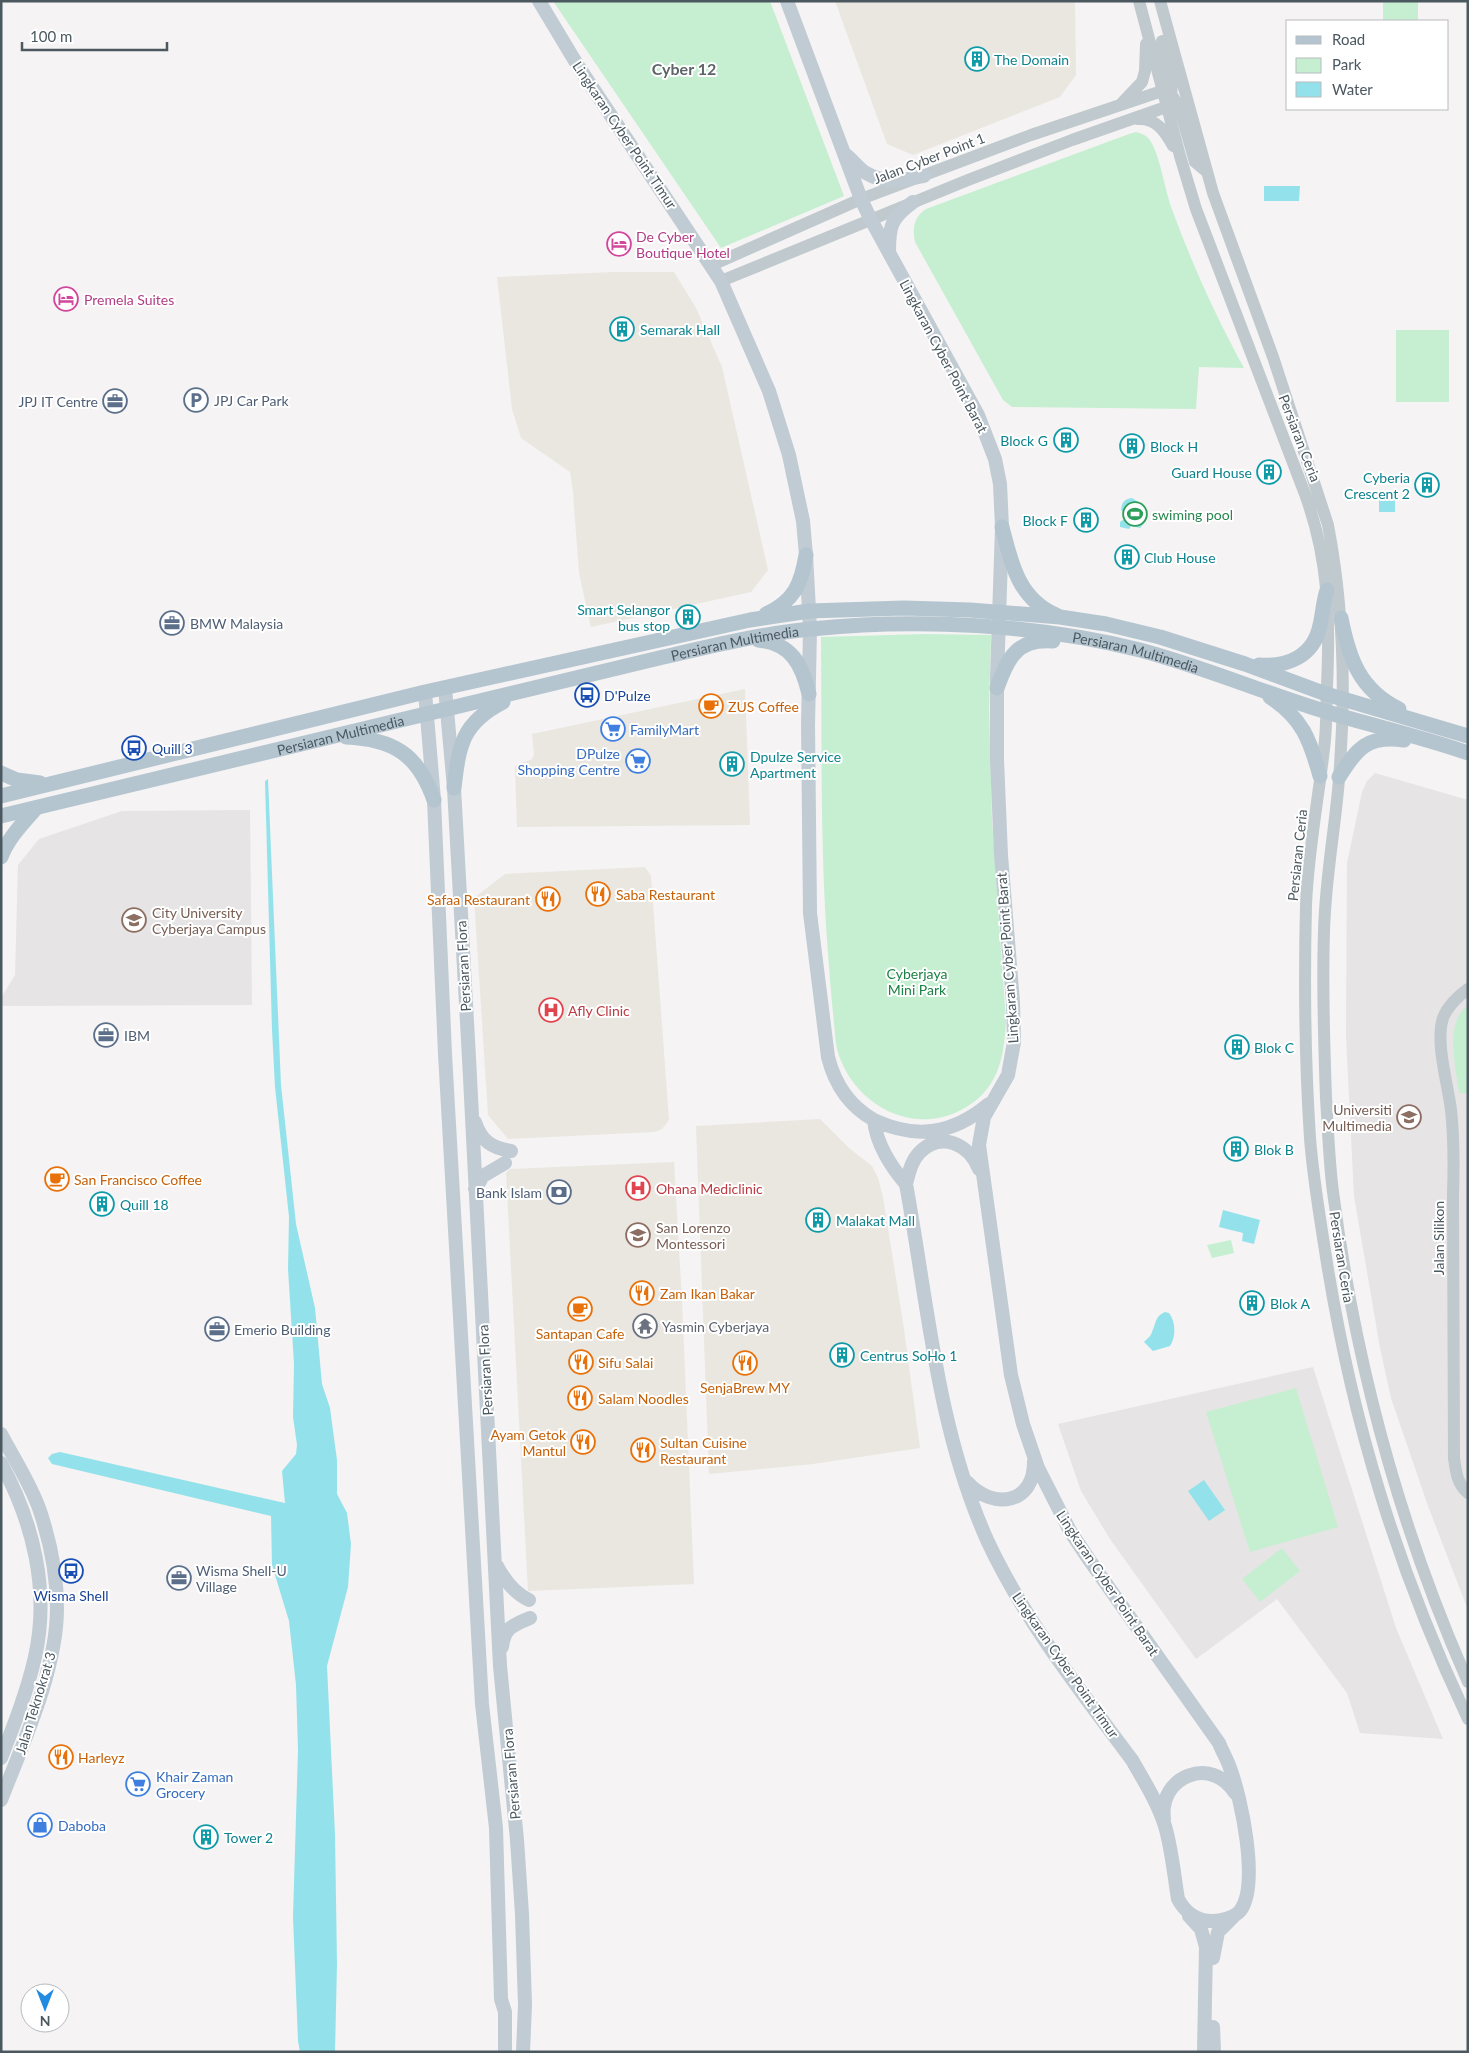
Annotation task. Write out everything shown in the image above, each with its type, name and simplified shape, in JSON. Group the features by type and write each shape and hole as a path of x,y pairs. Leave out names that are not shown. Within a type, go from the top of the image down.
{"main road":[{"name":"Lingkaran Cyber Point Timur","path":"539,1 578,66 722,281 755,357 779,421 789,455 803,521 806,556 810,629 808,725 810,913 832,1073 838,1087 853,1105 874,1120 878,1138 897,1173 906,1184 935,1358 951,1434 965,1479 988,1540 1006,1578 1052,1651 1132,1760 1147,1786 1164,1824 1170,1847 1178,1899 1186,1911"},
{"name":"Lingkaran Cyber Point Barat","path":"787,1 861,199 978,415 995,459 1000,484 1002,527 996,688 1001,855 1013,1002 1014,1042 1008,1075 984,1117 980,1131 979,1154 984,1176 985,1195 1011,1375 1029,1446 1070,1531 1219,1743 1230,1768 1249,1865 1249,1882 1244,1904 1236,1915 1222,1927 1215,1939 1213,1968 1214,2052"},
{"path":"843,152 866,173 880,179 904,179 924,176"},
{"path":"889,253 891,224 900,212 912,202"},
{"path":"1002,527 1013,570 1018,580 1036,602 1050,613 1060,617"},
{"path":"750,620 775,610 794,593 801,577 806,556"},
{"path":"1245,664 1281,665 1302,657 1307,652 1320,625 1327,590"},
{"name":"Persiaran Multimedia","path":"1,796 425,692 750,620 809,611 904,608 998,612 1060,617 1106,624 1160,637 1245,664 1326,694 1468,736"},
{"path":"1340,618 1349,651 1364,683 1388,704 1446,730"},
{"name":"Persiaran Multimedia","path":"1,816 328,736 426,713 448,710 747,639 810,629 889,625 998,628 1080,638 1140,650 1175,660 1327,712 1464,752"},
{"path":"747,639 770,642 794,655 803,671 809,694"},
{"path":"996,688 1013,653 1037,641 1086,645 1175,660"},
{"path":"1237,681 1263,693 1294,716 1310,740 1320,776"},
{"path":"454,788 460,747 474,722 486,711 539,687"},
{"name":"Persiaran Flora","path":"445,688 454,788 500,1666 517,1840 525,2006 523,2052"},
{"name":"Persiaran Flora","path":"425,692 434,800 445,1054 482,1694 496,1828 501,1999 505,2012 504,2052"},
{"path":"328,736 376,739 396,748 413,760 428,784 434,800"},
{"path":"1339,777 1363,746 1378,739 1389,738 1464,752"},
{"path":"1,773 17,780 51,784"},
{"path":"1,857 4,848 16,831 36,808"},
{"path":"874,1120 900,1130 914,1132 942,1130 973,1116 995,1098"},
{"path":"472,1112 478,1130 488,1144 499,1149 508,1157 483,1176 475,1189"},
{"path":"906,1184 910,1167 921,1151 935,1144 952,1143 965,1149 976,1161 985,1195"},
{"name":"Jalan Teknokrat 3","path":"1,1434 40,1511 52,1564 57,1608 52,1653 28,1730 1,1800"},
{"path":"965,1479 974,1490 990,1498 1010,1499 1019,1495 1031,1482 1034,1472 1034,1462 1029,1446"},
{"name":"Jalan Teknokrat 3","path":"1,1463 10,1480 34,1542 40,1587 40,1614 39,1636 29,1680 19,1713 1,1758"},
{"path":"496,1563 507,1582 522,1597 529,1600"},
{"path":"500,1666 503,1639 506,1632 514,1625 530,1618"},
{"path":"1164,1824 1163,1811 1167,1794 1171,1787 1188,1776 1203,1772 1214,1775 1227,1782 1237,1797"},
{"path":"1186,1911 1208,1921 1223,1920 1236,1915"},
{"path":"1186,1911 1201,1929 1206,1947 1204,2052"},
{"path":"494,2052 500,2026 501,1999"},
{"path":"525,2006 534,2052"}],"street":[{"path":"1138,1 1167,92 1181,113 1192,157 1197,166 1206,172"},
{"name":"Persiaran Ceria","path":"1160,1 1206,172 1234,256 1273,357 1311,477 1325,513 1334,553 1340,618 1343,716 1339,777 1326,888 1324,930 1324,1058 1332,1190 1362,1360 1382,1443 1427,1581 1468,1682"},
{"path":"722,281 870,218 1064,143 1166,107 1167,92 1172,85 1161,35 1164,17"},
{"path":"1119,107 1142,82 1145,71 1147,34"},
{"name":"Jalan Cyber Point 1","path":"712,265 861,199 1031,135 1167,92"},
{"name":"Persiaran Ceria","path":"1166,107 1180,156 1216,262 1315,521 1327,590 1329,633 1325,744 1307,894 1305,979 1310,1138 1332,1290 1355,1408 1382,1504 1416,1601 1468,1719"},
{"path":"1133,120 1155,122 1167,135 1180,156"},
{"name":"Jalan Silikon","path":"1468,989 1452,1005 1443,1018 1441,1030 1455,1151 1453,1195 1454,1458 1456,1476 1463,1489 1468,1493"}],"shaded area":[{"path":"835,1 1075,1 1076,75 1060,97 913,155 887,144"},
{"path":"613,272 674,272 696,308 722,367 768,570 751,592 591,627 579,573 570,472 521,438 512,409 497,277"},
{"name":"DPulze Shopping Centre","path":"745,689 750,825 517,827 515,766 532,759 534,755 532,734"},
{"name":"Universiti Multimedia","path":"1375,773 1468,800 1468,1610 1428,1506 1391,1398 1380,1348 1354,1196 1346,1037 1347,863 1362,792 1367,781"},
{"name":"City University Cyberjaya Campus","path":"250,810 252,1005 1,1006 1,998 15,975 18,865 39,839 122,811"},
{"path":"645,867 651,876 669,1120 662,1129 654,1132 508,1139 488,1115 474,898 505,874"},
{"path":"820,1119 849,1148 872,1166 878,1178 883,1197 904,1329 920,1448 813,1464 709,1474 696,1126"},
{"path":"674,1162 694,1584 528,1591 506,1173 510,1169"},
{"path":"1313,1367 1396,1628 1443,1739 1360,1733 1347,1693 1277,1599 1196,1659 1110,1539 1081,1491 1058,1424"}],"green space":[{"path":"553,1 770,1 844,196 721,248"},
{"path":"1383,1 1418,1 1418,20 1383,20"},
{"path":"1136,132 1143,134 1151,142 1160,166 1170,204 1189,252 1244,368 1199,367 1196,409 1012,407 1003,400 915,242 914,228 916,219 926,209"},
{"path":"1396,330 1449,330 1449,402 1396,402"},
{"name":"Cyberjaya Mini Park","path":"925,634 991,635 989,708 992,821 1006,1021 1001,1061 991,1084 973,1102 961,1110 942,1117 922,1119 903,1117 885,1110 869,1099 855,1085 844,1068 836,1046 823,864 821,637"},
{"path":"1468,1005 1468,1093 1459,1093 1453,1046 1454,1033 1456,1022 1461,1012"},
{"path":"1231,1240 1234,1253 1212,1258 1207,1245"},
{"path":"1296,1388 1338,1527 1250,1552 1206,1412"},
{"path":"1282,1548 1300,1571 1260,1602 1242,1579"}],"water":[{"path":"1264,186 1300,186 1299,201 1264,201"},
{"path":"1379,491 1395,492 1395,512 1379,512"},
{"name":"swiming pool","path":"1132,498 1143,505 1146,521 1140,528 1131,526 1129,529 1120,527 1120,522 1126,518 1125,513 1121,510 1123,503 1125,500"},
{"path":"268,779 281,1085 296,1224 315,1308 322,1384 330,1408 337,1460 337,1494 347,1513 351,1544 348,1587 327,1666 335,1834 337,1964 335,2052 300,2052 298,2041 293,1917 298,1750 296,1685 289,1621 272,1565 271,1516 52,1464 48,1458 52,1454 60,1452 285,1503 282,1471 296,1454 297,1445 293,1417 294,1364 288,1269 289,1217 275,1087 272,1030 265,781"},
{"path":"1223,1210 1260,1220 1254,1244 1242,1241 1243,1233 1219,1227"},
{"path":"1165,1312 1169,1313 1173,1321 1173,1338 1170,1346 1153,1351 1144,1342 1151,1335 1158,1318"},
{"path":"1204,1480 1225,1510 1209,1521 1188,1491"}],"place":[{"name":"The Domain","path":"977,59"},
{"name":"De Cyber Boutique Hotel","path":"619,244"},
{"name":"Premela Suites","path":"66,299"},
{"name":"Semarak Hall","path":"622,329"},
{"name":"JPJ Car Park","path":"196,400"},
{"name":"JPJ IT Centre","path":"115,401"},
{"name":"Block G","path":"1066,440"},
{"name":"Block H","path":"1132,446"},
{"name":"Guard House","path":"1269,472"},
{"name":"Cyberia Crescent 2","path":"1427,485"},
{"name":"swiming pool","path":"1135,514"},
{"name":"Block F","path":"1086,520"},
{"name":"Club House","path":"1127,557"},
{"name":"Smart Selangor bus stop","path":"688,617"},
{"name":"BMW Malaysia","path":"172,623"},
{"name":"D'Pulze","path":"587,695"},
{"name":"ZUS Coffee","path":"711,706"},
{"name":"FamilyMart","path":"613,729"},
{"name":"Quill 3","path":"134,748"},
{"name":"DPulze Shopping Centre","path":"638,761"},
{"name":"Dpulze Service Apartment","path":"732,764"},
{"name":"Saba Restaurant","path":"598,894"},
{"name":"Safaa Restaurant","path":"548,899"},
{"name":"City University Cyberjaya Campus","path":"134,920"},
{"name":"Afly Clinic","path":"551,1010"},
{"name":"IBM","path":"106,1035"},
{"name":"Blok C","path":"1237,1047"},
{"name":"Universiti Multimedia","path":"1409,1117"},
{"name":"Blok B","path":"1236,1149"},
{"name":"San Francisco Coffee","path":"57,1179"},
{"name":"Ohana Mediclinic","path":"638,1188"},
{"name":"Bank Islam","path":"559,1192"},
{"name":"Quill 18","path":"102,1204"},
{"name":"Malakat Mall","path":"818,1220"},
{"name":"San Lorenzo Montessori","path":"638,1235"},
{"name":"Zam Ikan Bakar","path":"642,1293"},
{"name":"Blok A","path":"1252,1303"},
{"name":"Santapan Cafe","path":"580,1309"},
{"name":"Yasmin Cyberjaya","path":"645,1326"},
{"name":"Emerio Building","path":"217,1329"},
{"name":"Centrus SoHo 1","path":"842,1355"},
{"name":"Sifu Salai","path":"581,1362"},
{"name":"SenjaBrew MY","path":"745,1363"},
{"name":"Salam Noodles","path":"580,1398"},
{"name":"Ayam Getok Mantul","path":"583,1442"},
{"name":"Sultan Cuisine Restaurant","path":"643,1450"},
{"name":"Wisma Shell","path":"71,1571"},
{"name":"Wisma Shell-U Village","path":"179,1578"},
{"name":"Harleyz","path":"61,1757"},
{"name":"Khair Zaman Grocery","path":"138,1784"},
{"name":"Daboba","path":"40,1825"},
{"name":"Tower 2","path":"206,1837"}],"district":[{"name":"Cyber 12","path":"684,68"}]}
